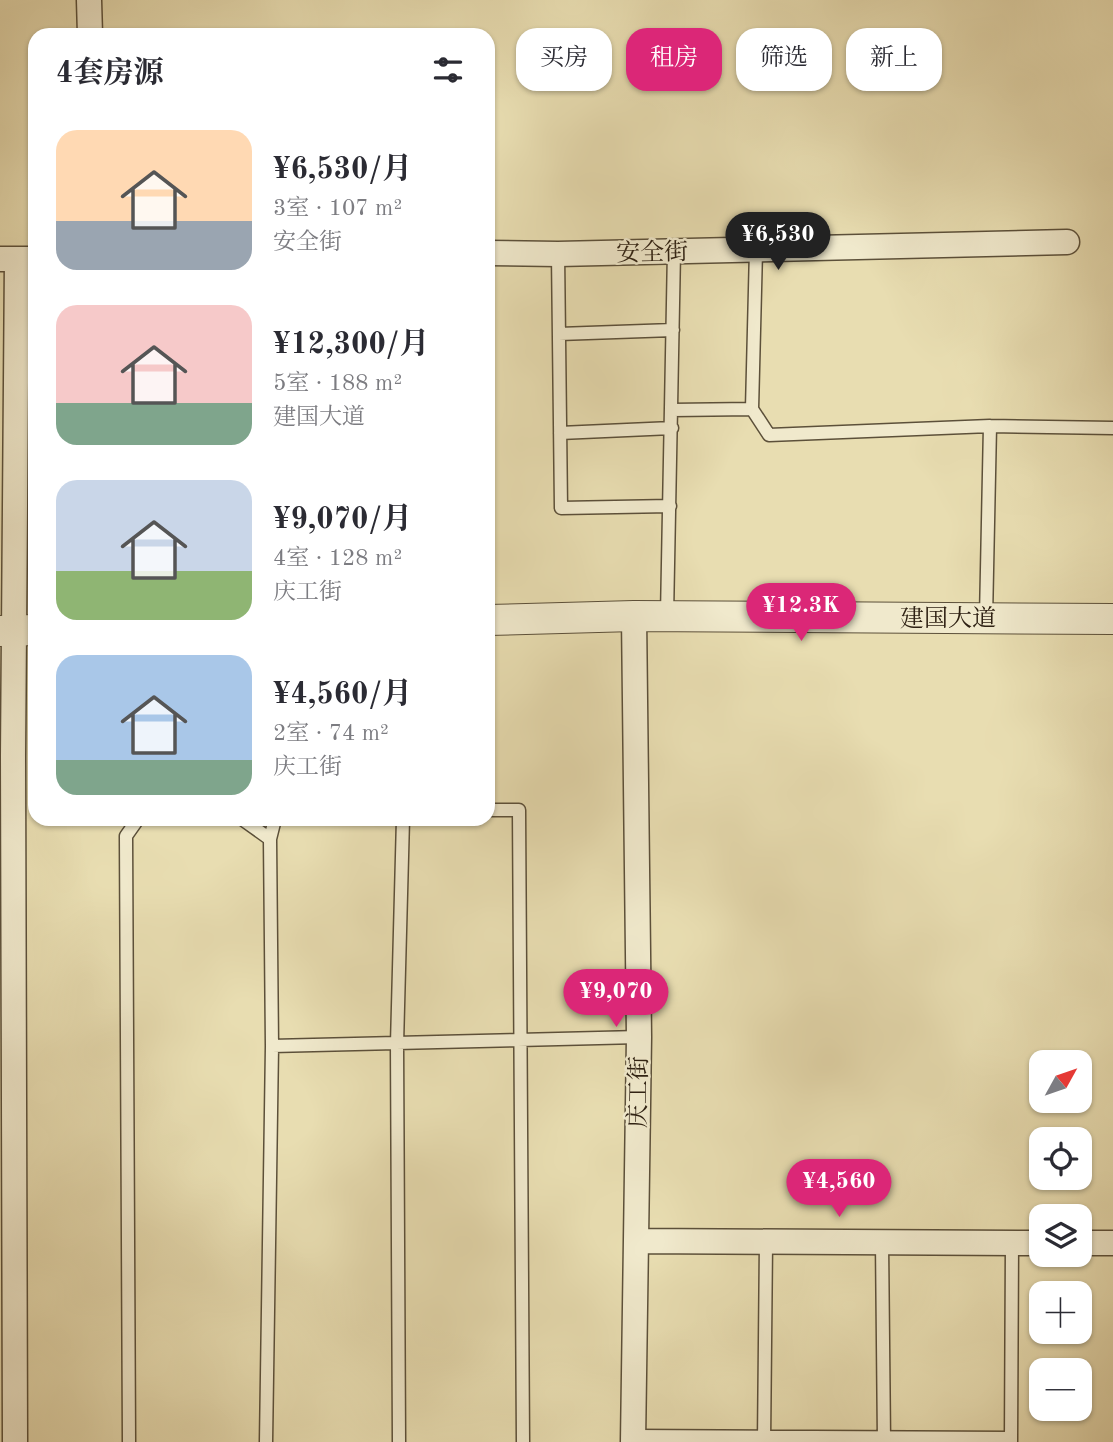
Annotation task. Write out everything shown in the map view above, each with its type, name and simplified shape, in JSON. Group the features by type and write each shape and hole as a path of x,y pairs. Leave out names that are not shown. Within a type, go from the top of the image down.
{"street":[{"path":"89,0 90,28"},
{"name":"安全街","path":"495,253 558,254 1067,242"},
{"path":"15,1442 7,1041 17,631 17,259"},
{"name":"建国大道","path":"495,620 634,617 1113,619"},
{"name":"庆工街","path":"633,1439 639,1037 634,617"},
{"path":"636,1241 1029,1243"},
{"path":"1092,1243 1113,1243"}],"lane":[{"path":"756,250 752,409 769,435 989,426 1113,428"},
{"path":"667,617 674,251"},
{"path":"558,254 561,508 670,506"},
{"path":"559,334 673,330"},
{"path":"672,411 752,409"},
{"path":"986,618 989,426"},
{"path":"560,433 672,428"},
{"path":"495,810 519,810 523,1442"},
{"path":"129,1442 126,836 133,826"},
{"path":"252,826 270,839"},
{"path":"265,1442 271,1046 270,839 273,826"},
{"path":"399,1442 397,1044 403,826"},
{"path":"271,1046 639,1037"},
{"path":"764,1439 766,1242"},
{"path":"882,1242 884,1440"},
{"path":"633,1439 1011,1440 1013,1242"}]}
